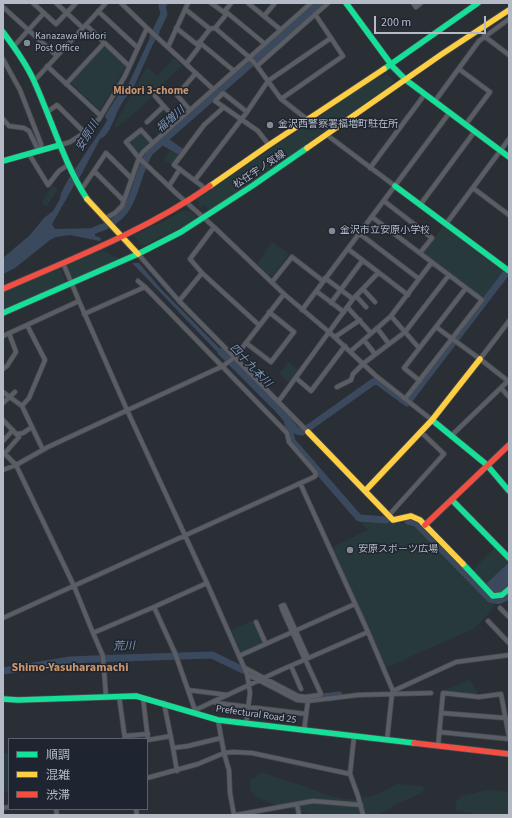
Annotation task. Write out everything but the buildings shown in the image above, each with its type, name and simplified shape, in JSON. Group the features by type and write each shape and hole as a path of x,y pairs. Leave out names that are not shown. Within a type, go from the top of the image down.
{"main road":[{"path":"346,3 390,63 406,80 509,156"},
{"name":"松任宇ノ気線","path":"3,289 119,238 187,202 268,145 308,120 478,3"},
{"name":"松任宇ノ気線","path":"3,314 135,256 181,232 327,135 509,10"},
{"path":"4,35 22,58 34,81 71,172 81,190 135,256"},
{"path":"3,161 40,152 60,145"},
{"path":"395,186 509,271"},
{"path":"366,490 432,420 480,359"},
{"path":"432,420 487,465 509,491"},
{"path":"306,430 366,490 393,520 402,520 411,516 420,520 493,596 502,595 509,589"},
{"path":"426,525 509,445"},
{"path":"452,500 509,558"},
{"name":"Prefectural Road 25","path":"3,699 18,700 136,696 193,711 218,720 387,741 509,754"}],"street":[{"path":"33,3 56,24 76,3"},
{"path":"56,3 129,66"},
{"path":"34,81 106,3"},
{"path":"121,3 213,89"},
{"path":"168,47 188,3"},
{"path":"211,3 225,12 265,44"},
{"path":"186,64 210,29 215,28 225,16 225,12 231,3"},
{"path":"248,3 281,30"},
{"path":"264,16 275,3"},
{"path":"105,220 122,206 143,152 311,3"},
{"path":"256,65 328,3"},
{"path":"413,3 416,7 421,3"},
{"path":"3,7 57,56"},
{"path":"185,8 210,29"},
{"path":"98,12 138,48"},
{"path":"14,46 44,13"},
{"path":"280,99 343,56 315,14"},
{"path":"435,101 479,41 509,19"},
{"path":"176,28 234,71"},
{"path":"215,28 250,58 280,99 308,120"},
{"path":"60,145 70,142 85,133 101,116 148,29"},
{"path":"484,36 509,55"},
{"path":"195,180 247,112 268,81 331,38"},
{"path":"66,84 104,43"},
{"path":"3,59 20,90 41,144 40,152"},
{"path":"48,66 101,116"},
{"path":"459,69 490,92 466,124"},
{"path":"190,110 177,95 196,73"},
{"path":"247,112 223,93 216,101 258,130 268,145"},
{"path":"370,168 425,94"},
{"path":"155,96 177,121"},
{"path":"46,112 57,106 85,133"},
{"path":"147,122 164,106"},
{"path":"205,190 195,180 174,165 204,125 224,107"},
{"path":"302,310 450,112"},
{"path":"3,119 8,126 24,128 29,131 40,152"},
{"path":"153,143 141,130 126,142 140,159 284,294 351,351 376,376 432,420"},
{"path":"420,205 475,131"},
{"path":"327,135 395,186"},
{"path":"446,224 509,139"},
{"path":"81,190 106,153 132,179"},
{"path":"29,154 48,185 59,171 68,165"},
{"path":"169,186 180,169"},
{"path":"94,170 124,201"},
{"path":"472,188 509,215"},
{"path":"384,201 432,238 420,253"},
{"path":"372,217 482,300 405,399"},
{"path":"214,227 190,259 202,273 260,325"},
{"path":"360,234 420,279"},
{"path":"348,249 408,295"},
{"path":"135,256 233,358 306,430"},
{"path":"272,282 292,257 355,298 366,307"},
{"path":"331,302 362,260"},
{"path":"351,351 391,316 432,262"},
{"path":"63,263 84,314 247,674 250,693 246,724"},
{"path":"179,301 202,273"},
{"path":"278,402 344,312 378,273"},
{"path":"337,387 351,380 353,374 364,363 405,332 449,275"},
{"path":"3,618 316,475 289,442 287,433 224,365 138,281"},
{"path":"84,314 145,287"},
{"path":"420,381 404,368 466,288"},
{"path":"363,289 375,302"},
{"path":"316,291 344,312"},
{"path":"3,470 224,365 233,358 246,343 284,294"},
{"path":"3,336 79,302"},
{"path":"348,308 371,333"},
{"path":"246,343 271,362 294,332 269,312"},
{"path":"391,316 419,348"},
{"path":"335,337 360,320"},
{"path":"480,359 509,321"},
{"path":"22,406 29,398 45,360 26,325"},
{"path":"436,327 509,380 451,436"},
{"path":"377,328 389,344"},
{"path":"3,369 7,366 16,352 9,333"},
{"path":"364,340 376,354"},
{"path":"296,378 311,391 345,346"},
{"path":"501,388 509,397"},
{"path":"3,392 22,406 43,450"},
{"path":"3,403 15,392"},
{"path":"3,420 20,437 4,453 16,465 74,586 103,658 106,697"},
{"path":"17,434 23,433 32,427"},
{"path":"3,441 13,430"},
{"path":"389,515 444,454 421,432"},
{"path":"300,483 368,632 392,693 387,741"},
{"path":"93,633 207,583"},
{"path":"239,656 355,604"},
{"path":"294,631 281,606 284,605 321,694 308,699"},
{"path":"154,607 175,653 188,690 193,711 368,632"},
{"path":"500,608 509,618"},
{"path":"488,621 509,643"},
{"path":"256,622 266,644"},
{"path":"392,693 456,662 509,655"},
{"path":"291,666 300,689"},
{"path":"244,668 296,700 392,693 431,693"},
{"path":"247,674 262,679"},
{"path":"188,690 229,695"},
{"path":"438,746 439,732 443,693 479,697 501,694 509,738 439,732"},
{"path":"119,696 125,737 148,734"},
{"path":"143,698 148,740 171,736"},
{"path":"304,731 308,699"},
{"path":"214,701 217,703 306,714"},
{"path":"164,703 176,771"},
{"path":"441,713 506,718"},
{"path":"218,720 224,753 229,770 230,793 235,815 313,801 361,805"},
{"path":"354,737 350,774 363,815"},
{"path":"173,748 221,738"},
{"path":"148,778 198,764 224,753 252,752 350,774"},
{"path":"297,804 299,815"}],"shaded area":[{"path":"103,46 106,47 126,66 100,110 70,82"},
{"path":"174,58 181,66 137,111 117,127 114,126 147,67 157,76"},
{"path":"387,74 394,81 388,89 238,192 210,209 204,205 201,208 198,205 200,203 196,199 329,110 345,97 377,78"},
{"path":"142,134 149,142 138,153 130,145 130,142"},
{"path":"170,150 179,156 172,165 164,160"},
{"path":"52,185 58,189 46,207 42,202"},
{"path":"182,211 190,211 195,215 195,219 187,225 145,245 141,244 134,236 134,235"},
{"path":"444,225 505,271 483,298 424,254"},
{"path":"272,242 289,254 273,275 269,275 257,264"},
{"path":"103,250 119,259 75,279 72,278 67,267 68,265"},
{"path":"60,269 66,284 3,310 3,292 27,281"},
{"path":"288,362 299,370 290,383 279,374"},
{"path":"358,520 415,524 495,606 475,628 385,668 331,548 368,530"},
{"path":"496,547 509,561 485,585 472,571"},
{"path":"254,620 264,642 243,652 240,651 231,630"},
{"path":"469,680 479,695 442,691"},
{"path":"3,753 8,753 8,792 3,790"},
{"path":"262,772 324,794 345,799 358,799 378,794 397,784 422,786 426,789 378,815 317,815 281,807 258,798 251,791 250,781"},
{"path":"488,790 509,792 509,815 474,814 455,810 457,800 461,796"}],"water":[{"path":"155,27 160,32 131,93 122,103 109,131 100,139 52,224 55,229 101,228 102,226 106,228 95,234 95,236 101,238 100,241 70,235 56,237 50,240 15,268 3,274 3,258 30,235 44,218 53,211 69,178 105,124 107,120 105,116 120,92 122,92 128,85"},
{"path":"169,139 183,149 179,155 162,145"},
{"path":"132,263 139,263 161,289 229,358 225,360"},
{"path":"508,563 509,584 501,592 494,592 486,584"}],"waterway":[{"name":"安原川","path":"153,37 164,14 162,6 164,3"},
{"name":"福増川","path":"95,230 109,224 119,217 127,208 150,152 320,3"},
{"name":"四十九本川","path":"410,399 507,272"},
{"name":"四十九本川","path":"221,352 278,409 297,431 302,432 373,382 377,381 407,403"},
{"path":"287,420 292,441 359,518 386,520"},
{"path":"408,521 416,523 490,599 500,600 509,595"},
{"name":"荒川","path":"3,671 70,660 212,655 243,670"},
{"name":"荒川","path":"264,680 282,690"},
{"name":"荒川","path":"300,698 307,699 339,695"}],"traffic: fast":[{"path":"346,3 393,67 406,80 509,157"},
{"path":"384,69 478,3"},
{"path":"3,32 31,74 65,156 87,199"},
{"path":"3,161 60,145"},
{"path":"3,313 138,254 181,232 307,148"},
{"path":"395,186 509,271"},
{"path":"432,420 487,465 509,491"},
{"path":"452,500 509,558"},
{"path":"463,564 493,596 502,595 509,589"},
{"path":"3,699 18,700 136,696 218,720 414,743"}],"traffic: slow":[{"path":"307,148 442,54 509,10"},
{"path":"210,186 384,69"},
{"path":"87,199 138,254"},
{"path":"366,490 432,420 480,359"},
{"path":"308,432 393,520 411,516 420,520 463,564"}],"traffic: jam":[{"path":"3,289 136,230 186,202 210,186"},
{"path":"425,525 509,445"},
{"path":"414,743 509,754"}],"place":[{"name":"Kanazawa Midori Post Office","path":"27,43"},
{"name":"金沢西警察署福増町駐在所","path":"270,125"},
{"name":"金沢市立安原小学校","path":"332,231"},
{"name":"安原スポーツ広場","path":"350,550"}],"district":[{"name":"Midori 3-chome","path":"151,92"},
{"name":"Shimo-Yasuharamachi","path":"70,668"}]}
